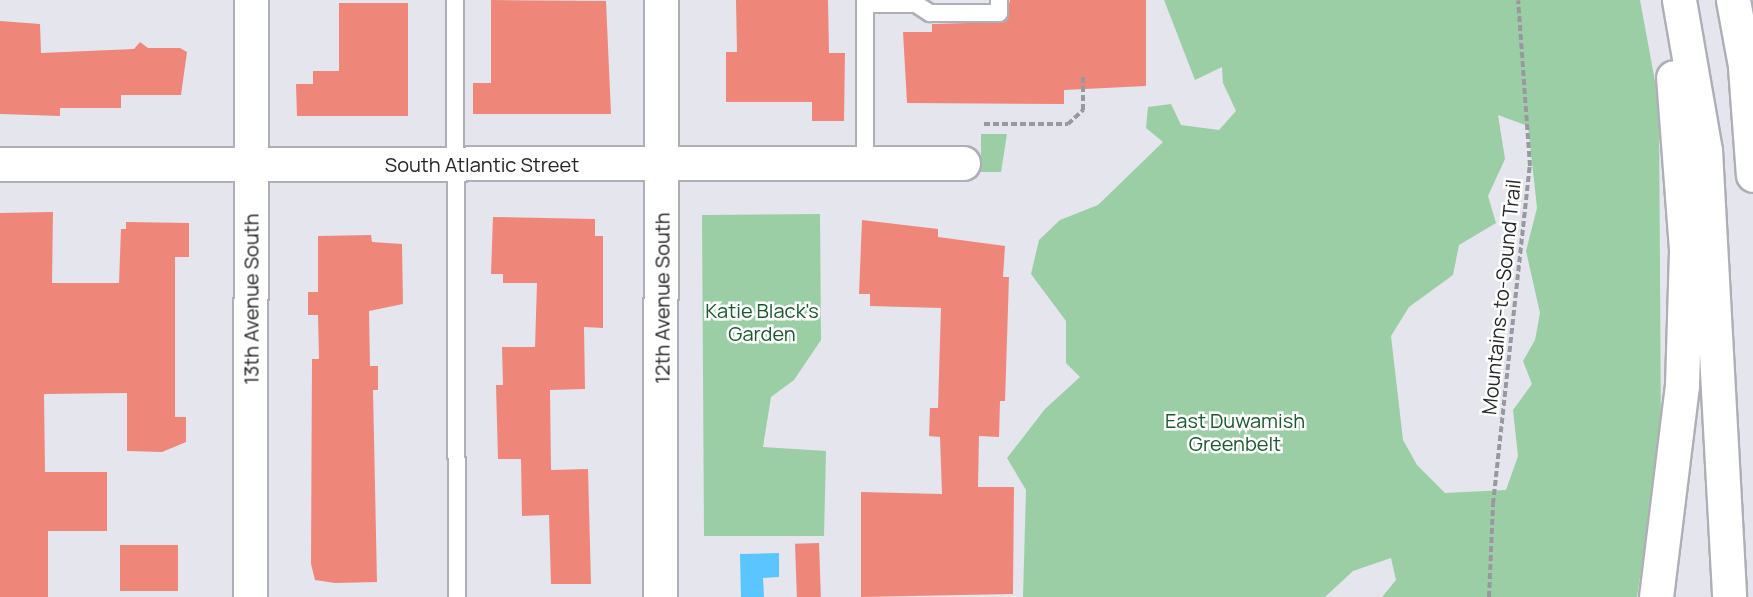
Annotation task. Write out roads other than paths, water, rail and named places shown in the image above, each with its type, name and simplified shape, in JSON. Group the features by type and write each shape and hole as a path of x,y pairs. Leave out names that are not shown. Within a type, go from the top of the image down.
{"main road":[{"name":"13th Avenue South","path":"250,597 251,0"},
{"name":"12th Avenue South","path":"660,597 661,0"},
{"path":"1656,597 1682,386 1686,249 1667,0"},
{"path":"1679,0 1705,150 1729,597"},
{"path":"1733,0 1753,103"},
{"path":"1745,67 1753,175"},
{"name":"South Atlantic Street","path":"0,164 963,163"}],"lane":[{"path":"455,0 457,597"},
{"path":"865,163 865,2 916,4 930,13 999,14 999,0"}],"water":[{"path":"779,553 779,577 763,578 764,597 741,597 740,554"}],"park label":[{"name":"Katie Black's Garden","path":"762,322"},
{"name":"East Duwamish Greenbelt","path":"1235,432"}]}
